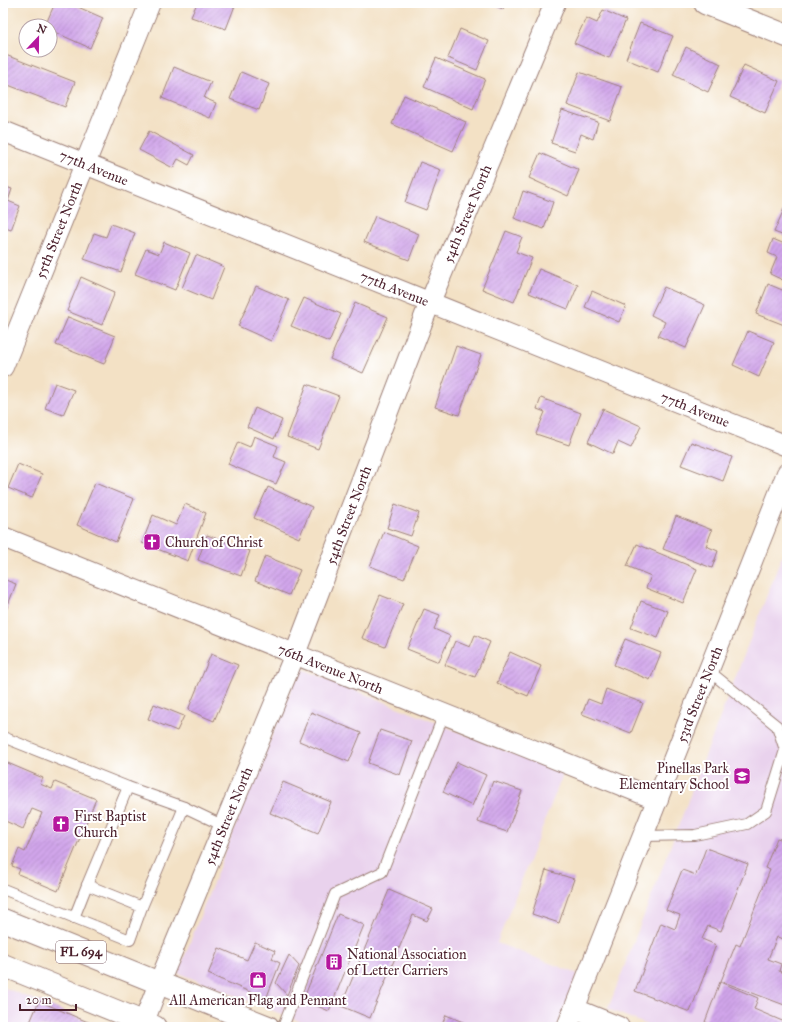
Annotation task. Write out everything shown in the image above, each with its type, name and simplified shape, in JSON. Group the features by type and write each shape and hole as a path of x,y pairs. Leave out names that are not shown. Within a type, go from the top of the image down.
{"main road":[{"path":"705,3 787,36"},
{"name":"FL 694","path":"3,920 268,1027"},
{"path":"3,965 147,1025"}],"street":[{"name":"55th Street North","path":"3,367 150,3"},
{"name":"54th Street North","path":"147,1025 159,983 295,654 430,302 555,3"},
{"name":"77th Avenue","path":"3,131 787,446"},
{"name":"53rd Street North","path":"571,1018 787,473"},
{"name":"76th Avenue North","path":"3,537 658,800"},
{"path":"571,1018 619,1027"}],"lane":[{"path":"643,836 695,835 747,824 766,811 785,750 777,726 709,671"},
{"path":"283,1027 335,894 382,872 444,714"},
{"path":"3,737 128,787 184,807 224,826"},
{"path":"74,918 128,787"},
{"path":"3,890 130,940 142,907 184,807"},
{"path":"87,885 142,907"}],"shaded area":[{"name":"Pinellas Park Elementary School","path":"787,543 787,1027 652,1027 608,1009"},
{"path":"300,668 563,774 497,943 578,974 557,1027 314,1027 178,973 245,801"},
{"path":"3,987 101,1027 3,1027"}],"building":[{"path":"55,3 69,3 103,18 90,48 58,34 58,18 48,18"},
{"path":"197,3 236,3 226,29 191,17"},
{"path":"488,3 505,3 503,9"},
{"path":"603,10 626,20 609,58 574,43 586,18 597,23"},
{"path":"640,23 673,36 658,72 626,59"},
{"path":"460,29 489,41 477,70 448,58"},
{"path":"686,47 721,64 708,92 673,75"},
{"path":"3,54 75,82 65,107 3,83"},
{"path":"436,58 485,79 473,109 424,87"},
{"path":"744,65 779,81 765,113 730,97"},
{"path":"174,67 211,82 204,98 216,103 210,118 162,98"},
{"path":"241,72 269,84 259,110 230,99"},
{"path":"579,72 622,87 610,121 567,105"},
{"path":"404,95 466,122 453,151 392,124"},
{"path":"562,110 598,122 593,139 581,134 575,151 551,143"},
{"path":"149,131 194,155 189,165 178,159 173,168 139,150"},
{"path":"540,153 579,170 568,196 529,178"},
{"path":"420,162 441,170 426,210 405,202"},
{"path":"3,186 12,189 8,201 20,206 11,230 3,227"},
{"path":"523,191 553,202 544,229 514,218"},
{"path":"787,202 787,237 774,232"},
{"path":"375,216 419,234 409,260 364,242"},
{"path":"111,224 135,233 121,272 84,259 94,233 106,237"},
{"path":"506,231 522,237 516,252 532,258 514,302 482,289"},
{"path":"773,239 787,245 787,282 770,274 777,257 768,253"},
{"path":"164,242 190,253 175,290 135,274 146,249 159,254"},
{"path":"196,255 224,267 211,300 182,288"},
{"path":"539,269 578,285 568,309 529,293"},
{"path":"81,277 115,292 102,325 67,311"},
{"path":"768,284 787,292 787,326 756,314"},
{"path":"256,286 289,300 271,341 238,326"},
{"path":"664,287 705,305 686,348 658,336 665,322 651,315"},
{"path":"592,291 626,306 619,322 585,307"},
{"path":"304,298 341,314 329,342 291,326"},
{"path":"355,303 388,317 363,373 330,359"},
{"path":"68,317 115,336 104,364 56,345"},
{"path":"748,331 774,342 759,377 733,365"},
{"path":"456,346 481,355 459,415 435,407"},
{"path":"55,383 74,390 63,415 45,408"},
{"path":"307,384 339,396 318,449 287,437"},
{"path":"541,398 581,413 569,445 536,434 545,412 537,409"},
{"path":"255,408 282,420 274,439 247,427"},
{"path":"603,409 641,426 631,448 618,442 613,454 588,442"},
{"path":"254,436 278,446 274,457 286,462 276,484 228,464 238,442 250,447"},
{"path":"691,442 732,457 723,481 681,465"},
{"path":"18,464 42,474 32,498 8,488"},
{"path":"95,483 134,499 116,542 77,525"},
{"path":"268,487 312,507 299,538 254,518"},
{"path":"185,504 206,513 188,561 142,543 153,515 176,525"},
{"path":"395,504 419,513 411,536 387,528"},
{"path":"676,516 712,530 706,546 718,551 712,568 663,549"},
{"path":"384,532 418,546 404,579 370,566"},
{"path":"207,535 250,551 241,576 198,560"},
{"path":"637,544 697,569 683,603 646,588 651,576 627,566"},
{"path":"265,556 300,570 289,595 255,581"},
{"path":"3,579 16,584 3,618"},
{"path":"380,595 403,604 385,647 362,638"},
{"path":"641,601 668,611 658,638 631,628"},
{"path":"424,609 440,615 434,629 450,636 439,662 407,649"},
{"path":"475,635 490,642 475,677 445,665 455,641 470,647"},
{"path":"625,639 661,653 650,680 614,665"},
{"path":"510,652 541,666 528,696 497,683"},
{"path":"211,654 238,665 214,721 188,710"},
{"path":"606,689 643,703 631,733 582,714 588,699 601,704"},
{"path":"154,704 184,716 177,731 148,719"},
{"path":"311,712 361,733 349,762 299,741"},
{"path":"380,730 412,741 400,775 368,763"},
{"name":"First Baptist Church","path":"3,761 43,778 40,784 52,789 55,782 96,799 58,891 18,874 20,869 12,866 19,849 25,852 42,813 32,809 23,829 3,820"},
{"path":"457,762 486,775 472,806 443,792"},
{"path":"493,781 522,791 507,832 478,822"},
{"path":"283,782 331,802 318,833 270,813"},
{"path":"777,838 787,841 787,940 777,937 768,959 781,964 779,971 787,974 787,1006 721,981 736,944 740,946 770,870 765,868"},
{"path":"706,848 748,864 721,931 708,926 702,939 716,945 690,1012 635,991 661,923 675,929 680,915 666,910 682,870 696,875"},
{"path":"546,870 574,879 559,923 532,914"},
{"path":"389,890 433,909 427,921 413,915 370,1018 341,1006"},
{"name":"National Association of Letter Carriers","path":"338,914 364,925 329,1011 303,1000"},
{"path":"255,942 275,951 272,959 280,963 266,999 208,974 219,948 247,960"},
{"path":"289,955 299,966 287,995 276,983"},
{"path":"720,982 758,998 754,1009 787,1023 787,1027 716,1027 705,1022"},
{"path":"39,1001 76,1017 100,1027 28,1027"},
{"path":"446,1015 475,1027 441,1027"}],"place":[{"name":"Church of Christ","path":"152,542"},
{"name":"Pinellas Park Elementary School","path":"742,776"},
{"name":"First Baptist Church","path":"61,824"},
{"name":"National Association of Letter Carriers","path":"334,962"},
{"name":"All American Flag and Pennant","path":"258,980"}]}
